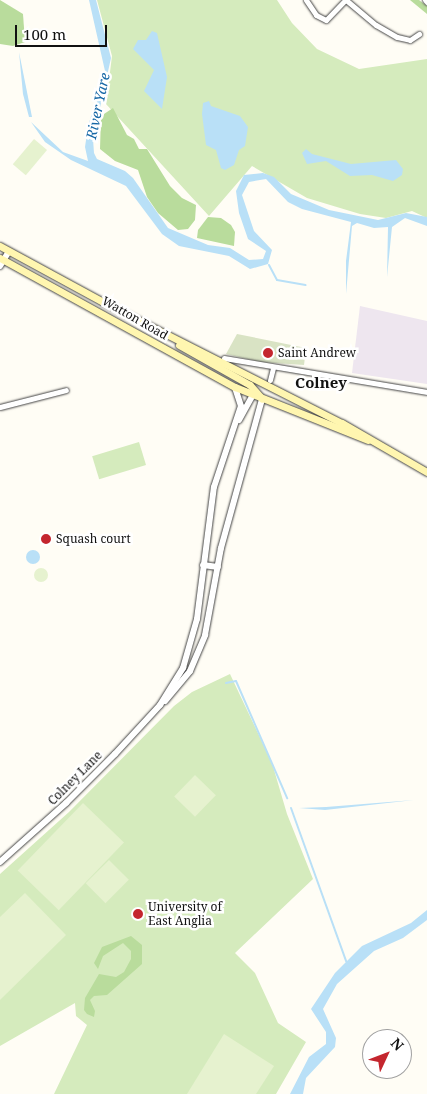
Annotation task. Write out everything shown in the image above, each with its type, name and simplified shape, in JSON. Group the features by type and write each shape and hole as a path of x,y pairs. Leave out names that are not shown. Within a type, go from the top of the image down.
{"main road":[{"name":"Watton Road","path":"0,247 275,391 342,423 370,441 427,472"},
{"name":"Watton Road","path":"1,262 236,387 370,441"},
{"name":"Watton Road","path":"127,314 258,395 275,391"}],"street":[{"path":"306,0 316,15 326,20 345,0 376,25 397,37 410,40 419,34"},
{"name":"Watton Road","path":"1,262 9,251"},
{"path":"224,358 273,368 427,392"},
{"path":"270,380 273,368"},
{"name":"Colney Lane","path":"160,705 184,668 189,653 214,487 241,406 236,387"},
{"path":"0,407 66,390"},
{"name":"Colney Lane","path":"232,432 258,395"},
{"name":"Colney Lane","path":"0,862 78,791 179,686 198,654 205,635 218,567 258,395"},
{"path":"203,565 218,567"}],"shaded area":[{"path":"360,306 427,321 427,384 352,373"}],"green space":[{"path":"0,0 23,14 25,42 13,46 0,44"},
{"path":"97,0 277,0 292,23 317,49 359,69 427,59 427,218 412,211 386,218 360,214 307,198 252,166 209,216 106,104 112,56"},
{"path":"410,0 419,0 427,6 427,14"},
{"path":"113,108 127,135 134,139 139,149 147,149 170,186 182,198 196,205 195,220 188,229 178,230 158,213 147,197 138,170 115,161 100,149 101,116"},
{"path":"34,139 47,150 26,175 13,164"},
{"path":"208,217 221,218 231,225 235,232 234,246 197,238 198,230"},
{"path":"237,334 306,348 304,365 260,362 226,354"},
{"path":"139,442 146,465 99,479 92,456"},
{"name":"Squash court","path":"46,533 52,539 46,545 40,539"},
{"path":"38,568 44,568 48,575 44,582 38,582 34,578 34,572"},
{"name":"University of East Anglia","path":"230,674 272,763 287,814 313,879 235,953 255,973 278,1023 306,1042 276,1094 54,1094 87,1025 76,1016 75,1003 0,1046 0,874 69,812 174,706 192,692"},
{"path":"195,775 216,795 195,817 174,797"},
{"path":"83,803 124,843 59,910 18,871"},
{"path":"109,860 129,880 105,903 86,883"},
{"path":"25,893 66,935 0,1000 0,917"},
{"path":"131,936 142,945 142,964 107,995 94,996 90,1000 95,1011 94,1017 87,1014 84,1010 85,998 99,974 116,977 124,972 131,959 131,951 123,943 103,956 98,969 94,963 102,947"},
{"path":"224,1034 274,1066 256,1094 187,1094"}],"water":[{"name":"River Yare","path":"89,0 96,0 111,58 93,139 94,153 97,159 125,171 133,178 168,228 208,245 230,248 249,260 263,259 266,251 248,239 239,213 236,191 244,175 263,173 274,177 291,194 329,210 378,220 406,213 427,217 427,226 405,218 392,227 387,277 388,227 374,228 357,223 352,226 346,294 346,261 351,222 302,209 288,202 266,179 249,182 242,195 254,231 272,250 268,264 250,269 229,256 179,246 162,234 126,186 71,160 45,142 31,122 63,152 88,161 85,147 88,126 105,71"},
{"path":"152,31 157,33 167,77 162,109 144,91 154,70 133,49 138,40 146,40"},
{"path":"19,52 32,117 29,117 23,94"},
{"path":"209,101 211,106 240,116 248,127 245,146 239,150 234,165 225,170 221,168 216,150 206,145 202,114 203,103"},
{"path":"306,149 312,154 351,164 396,160 403,169 402,175 393,181 372,175 350,176 326,161 307,164 302,153"},
{"path":"33,550 38,552 40,557 38,562 33,564 28,562 26,557 28,552"},
{"path":"414,800 325,810 299,808 326,807"},
{"path":"427,910 427,920 403,938 374,951 337,984 323,1009 336,1038 335,1047 306,1078 303,1094 290,1094 309,1057 326,1044 326,1032 311,1009 335,973 362,946 411,923"}],"waterway":[{"path":"269,265 277,280 306,285"},
{"path":"226,683 236,681 287,798"},
{"path":"291,808 346,961"}],"place":[{"name":"Saint Andrew","path":"268,353"},
{"name":"Squash court","path":"46,539"},
{"name":"University of East Anglia","path":"138,914"}],"district":[{"name":"Colney","path":"321,383"}]}
